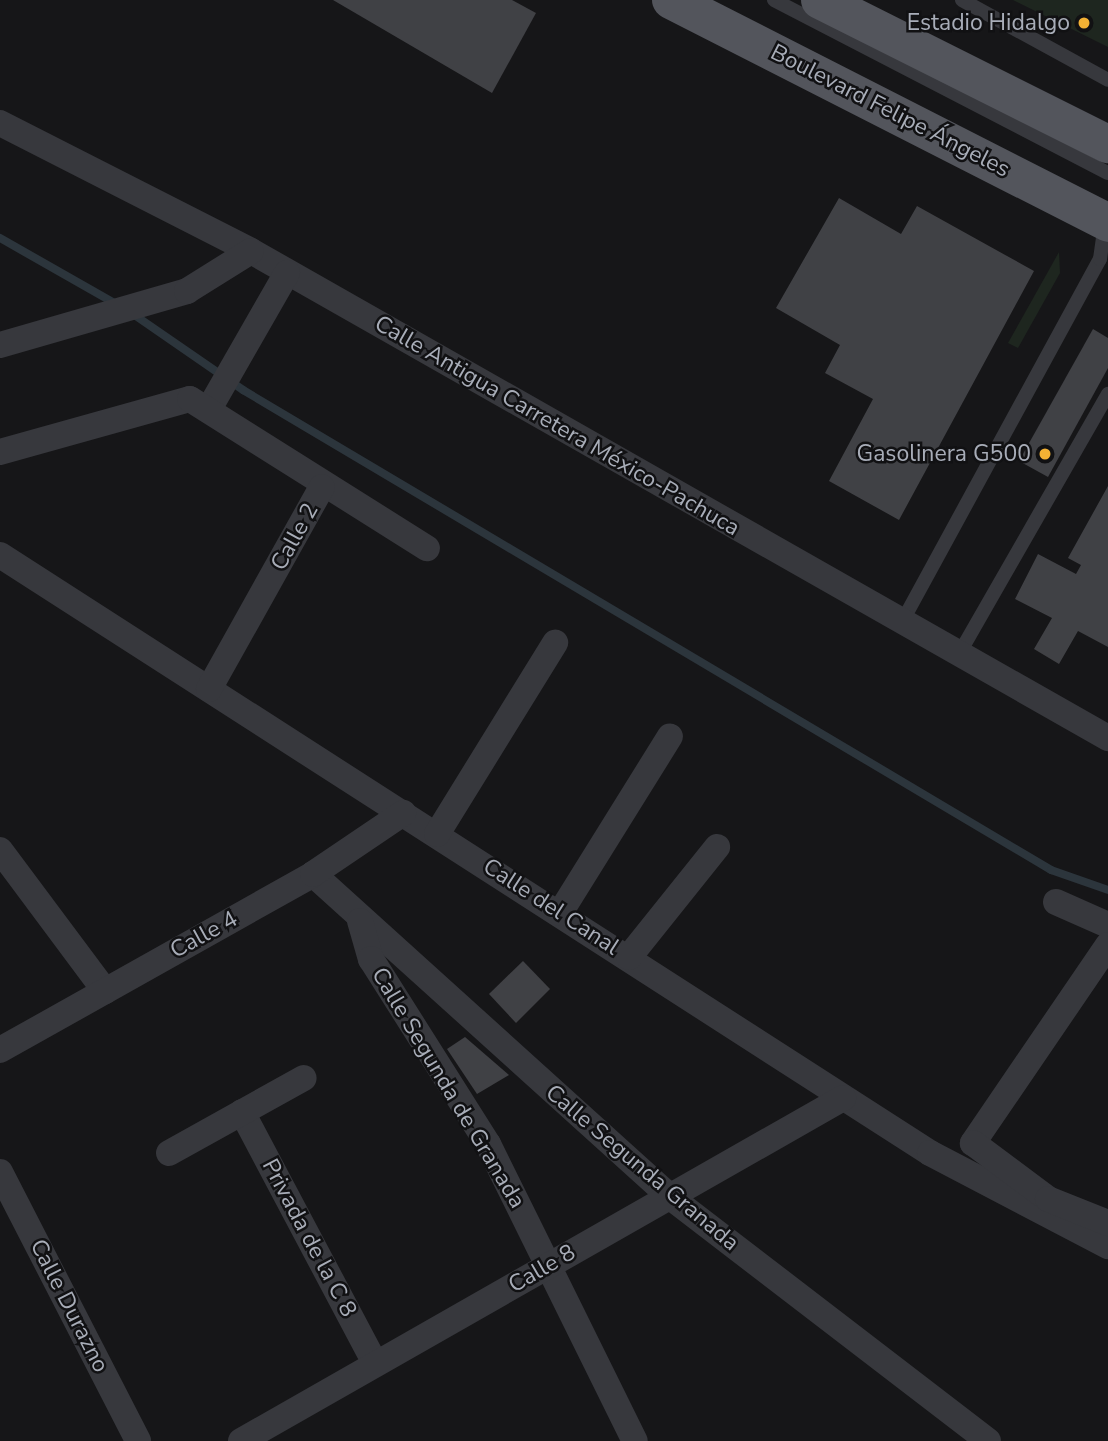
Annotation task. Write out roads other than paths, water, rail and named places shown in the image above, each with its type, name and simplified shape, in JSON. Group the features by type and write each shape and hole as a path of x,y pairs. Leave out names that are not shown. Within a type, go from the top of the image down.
{"main road":[{"name":"Boulevard Felipe Ángeles","path":"671,0 1107,218"},
{"path":"820,0 1108,144"}],"street":[{"name":"Calle Antigua Carretera México-Pachuca","path":"0,123 251,251 1108,738"},
{"path":"0,345 187,291 251,251"},
{"path":"0,452 206,400 232,367 287,273"},
{"name":"Calle 2","path":"206,400 323,487 209,689"},
{"path":"323,487 427,548"},
{"name":"Calle del Canal","path":"0,555 629,957 843,1098 1031,1210 1108,1246"},
{"path":"437,834 555,643"},
{"path":"560,913 670,736"},
{"name":"Calle 4","path":"0,1050 313,874 403,813"},
{"path":"629,957 717,847"},
{"path":"0,850 105,991"},
{"name":"Calle Segunda Granada","path":"313,874 360,921 669,1195 988,1441"},
{"path":"1056,902 1108,925"},
{"name":"Calle Segunda de Granada","path":"360,921 371,959 488,1144 550,1264 635,1441"},
{"path":"1108,945 973,1143 1048,1199 1108,1223"},
{"path":"169,1153 304,1078"},
{"name":"Calle 8","path":"241,1441 843,1098"},
{"name":"Privada de la C 8","path":"242,1112 375,1363"},
{"name":"Calle Durazno","path":"1,1177 138,1441"}],"lane":[{"path":"700,0 1107,218 1100,259 902,622"},
{"path":"774,0 1108,173"},
{"path":"962,0 1108,80"},
{"path":"959,654 1108,394"}],"waterway":[{"path":"0,238 116,304"},
{"path":"133,314 243,390 1051,870 1108,890"}],"place":[{"name":"Estadio Hidalgo","path":"1084,23"},
{"name":"Gasolinera G500","path":"1045,454"}]}
